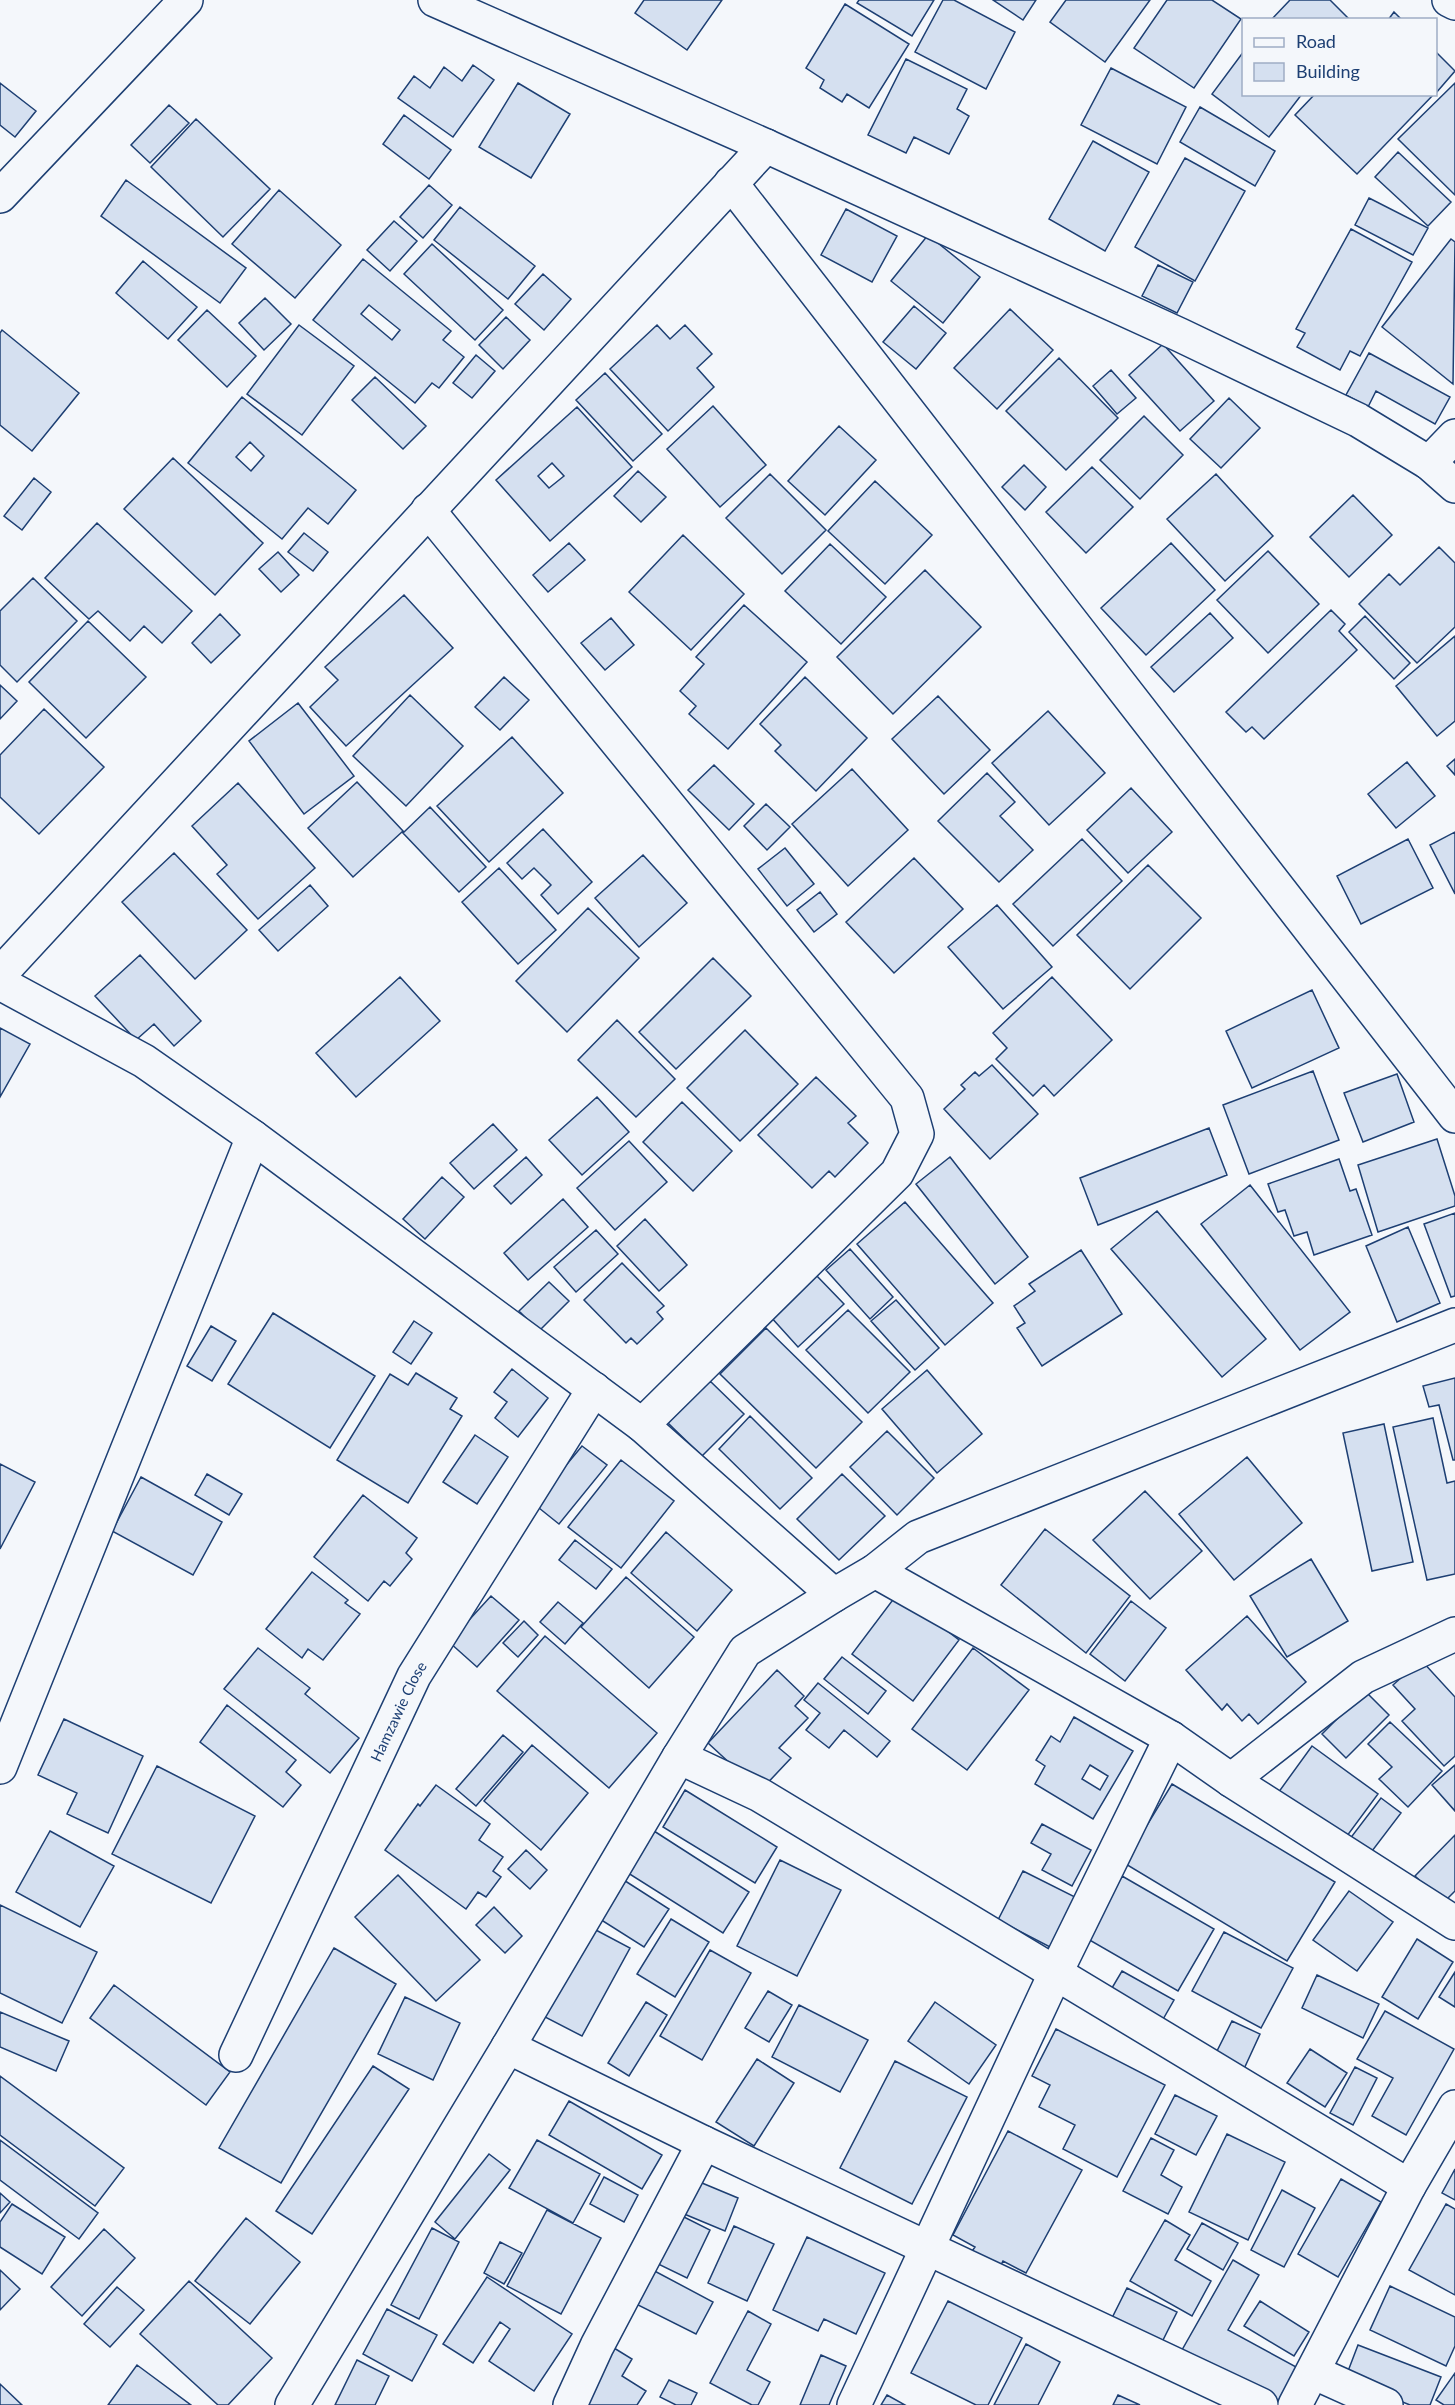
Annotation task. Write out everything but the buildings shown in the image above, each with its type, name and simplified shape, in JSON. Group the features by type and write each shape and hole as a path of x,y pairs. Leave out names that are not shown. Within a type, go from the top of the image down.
{"street":[{"path":"0,196 186,0"},
{"path":"435,0 766,146 1158,325 1358,420 1429,463 1455,486"},
{"path":"1449,0 1455,3"},
{"path":"0,974 766,146"},
{"path":"731,183 1455,1116"},
{"path":"1429,463 1455,436"},
{"path":"428,510 907,1098 917,1134 897,1173 642,1425"},
{"path":"0,983 144,1061 253,1137 642,1425 834,1594"},
{"path":"0,1767 253,1137"},
{"path":"292,2405 745,1651 834,1594 875,1571 918,1537 1455,1325"},
{"name":"Hamzawie Close","path":"236,2055 414,1676 594,1389"},
{"path":"875,1571 1171,1738 1231,1780 1455,1923"},
{"path":"1231,1780 1363,1677 1455,1634"},
{"path":"854,2405 1056,1972 1171,1738"},
{"path":"680,1757 760,1795 1409,2186"},
{"path":"508,2047 704,2143 1261,2405"},
{"path":"1295,2405 1409,2186 1455,2107"},
{"path":"570,2405 597,2346 704,2143"},
{"path":"1313,2372 1386,2405"}]}
